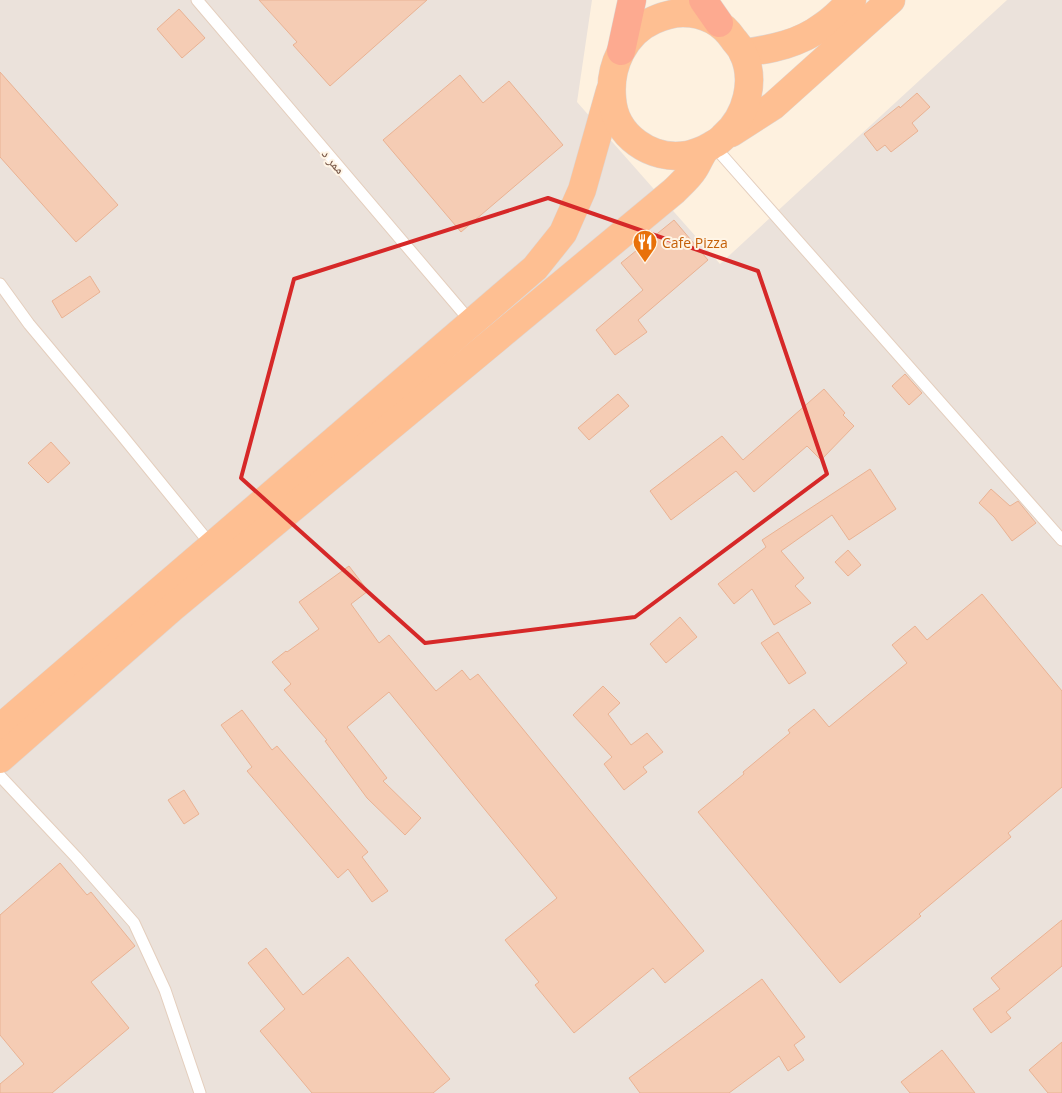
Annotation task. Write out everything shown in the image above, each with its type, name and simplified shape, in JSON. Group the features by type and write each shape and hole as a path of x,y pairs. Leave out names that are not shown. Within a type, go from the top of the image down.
{"highway":[{"path":"0,728 535,268 563,233 582,190 615,66 621,51 632,0"},
{"path":"0,759 172,608 674,191 689,176 714,143 736,124 748,95 748,66 743,52 703,0"},
{"path":"743,52 779,47 804,38 824,26 852,0"},
{"path":"612,82 612,100 616,117 625,132 638,144 654,153 671,156 688,155 714,143 773,106 891,0"},
{"path":"621,51 632,35 646,23 664,16 682,13 701,15 719,23"}],"lane":[{"name":"ممر د","path":"196,0 471,322"},
{"path":"714,143 1062,540"},
{"path":"0,284 29,324 120,432 212,546"},
{"path":"0,776 76,857 134,924 165,990 200,1093"}],"highlighted area":[{"path":"548,198 758,271 827,474 635,617 425,643 241,478 294,279"}],"shaded area":[{"path":"0,0 592,0 577,102 720,264 1007,0 1062,0 1062,1093 0,1093"}],"building":[{"path":"259,0 427,0 330,86 293,45 297,42"},
{"path":"179,9 205,38 182,58 157,29"},
{"path":"0,72 118,205 76,242 0,157"},
{"path":"460,75 483,103 509,81 563,145 461,232 383,140"},
{"path":"917,93 930,107 912,123 918,131 891,152 885,145 877,151 864,134"},
{"path":"674,220 708,260 638,320 647,332 615,355 596,330 643,290 621,263"},
{"path":"90,276 100,292 62,318 52,301"},
{"path":"905,374 922,393 909,405 892,386"},
{"path":"824,389 845,413 843,415 854,426 821,460 807,446 754,492 736,471 671,520 650,491 722,436 743,460"},
{"path":"618,394 629,406 589,440 578,428"},
{"path":"51,442 70,463 48,483 28,463"},
{"path":"870,469 896,509 849,540 832,515 781,551 804,578 795,586 811,603 774,625 752,589 734,604 718,584 766,547 762,540"},
{"path":"991,489 1010,506 1018,501 1036,523 1012,541 994,517 979,503"},
{"path":"848,550 861,565 848,576 835,562"},
{"path":"349,566 368,591 351,604 379,643 389,635 436,691 462,670 470,680 478,674 704,951 665,983 653,968 574,1033 535,985 539,982 505,940 557,898 389,692 347,727 387,778 383,781 421,818 405,835 367,798 325,741 327,740 284,690 291,684 272,662 319,629 299,602"},
{"path":"982,594 1062,691 1062,787 1008,833 1011,837 919,914 921,916 840,983 698,812 744,774 743,772 790,733 788,730 814,709 829,727 907,663 892,645 915,626 927,640"},
{"path":"680,617 697,637 666,663 650,644"},
{"path":"778,632 806,673 789,684 761,643"},
{"path":"603,686 620,703 608,714 631,745 647,733 663,752 643,767 647,772 624,790 604,764 612,757 573,715"},
{"path":"242,710 272,750 277,746 368,852 362,857 388,891 372,902 348,869 338,878 247,771 252,767 221,725"},
{"path":"184,790 199,814 184,824 168,800"},
{"path":"60,863 87,895 91,892 135,946 91,982 129,1028 52,1093 0,1093 0,1084 24,1064 0,1035 0,915"},
{"path":"1062,920 1062,966 1006,1012 1011,1018 991,1033 973,1009 1000,989 991,978"},
{"path":"266,948 303,995 348,957 450,1079 433,1093 312,1093 260,1031 285,1009 248,963"},
{"path":"762,979 805,1037 794,1045 804,1060 788,1071 779,1056 729,1093 640,1093 629,1078"},
{"path":"1062,1042 1062,1093 1048,1093 1029,1070"},
{"path":"942,1050 975,1093 910,1093 901,1082"}],"place":[{"name":"Cafe Pizza","path":"645,263"}]}
